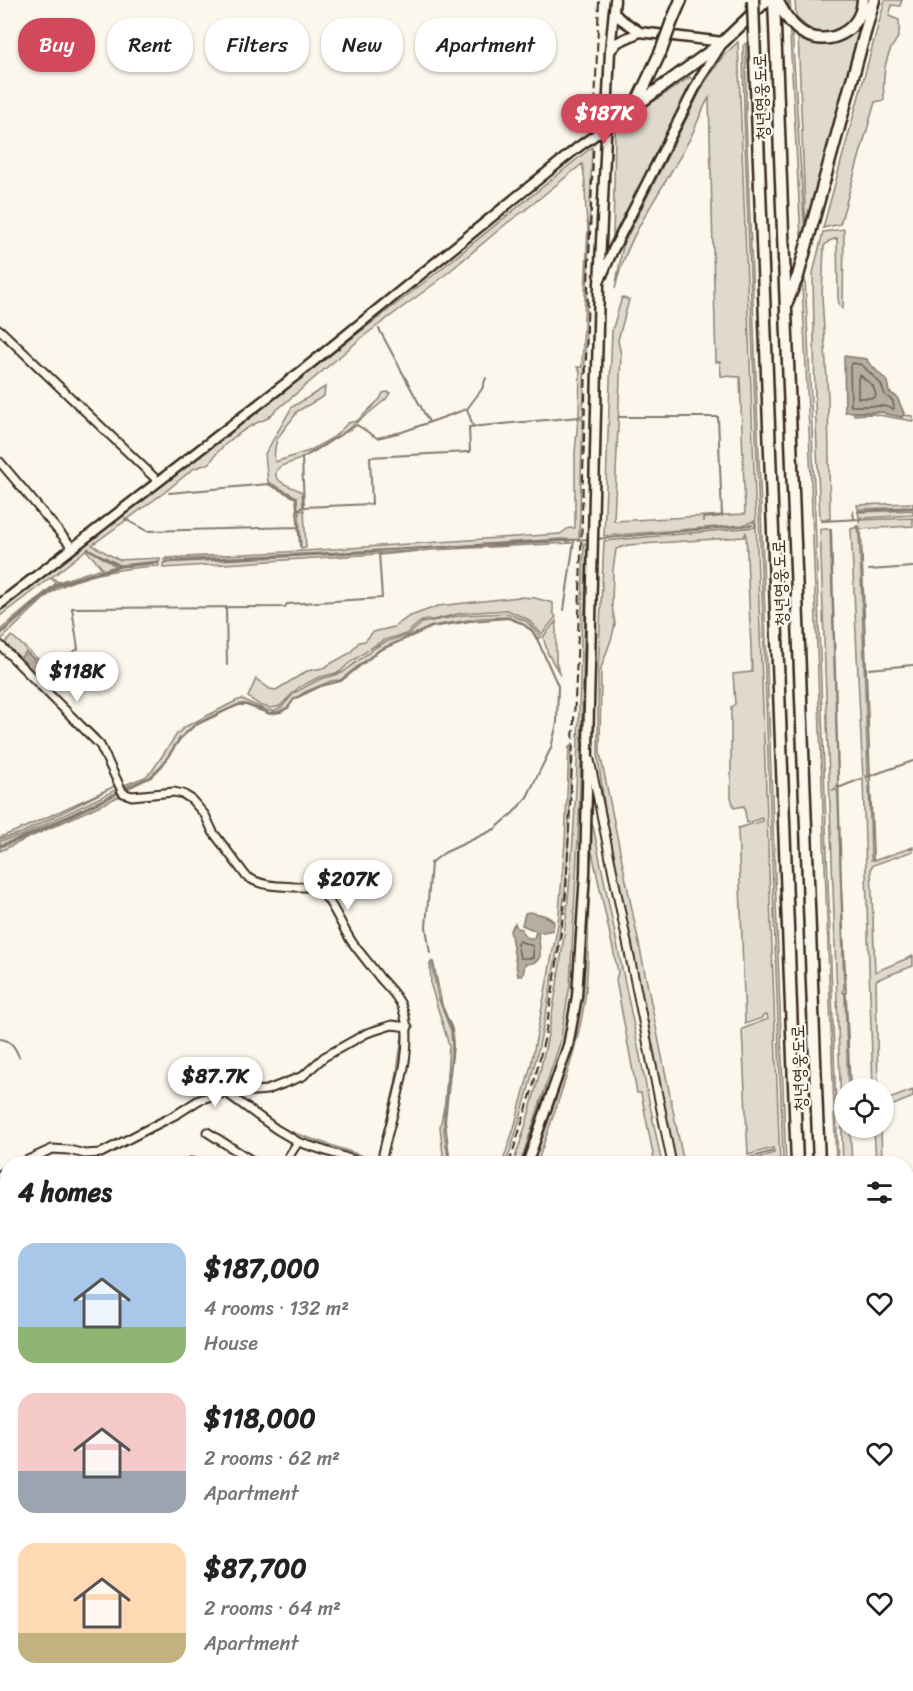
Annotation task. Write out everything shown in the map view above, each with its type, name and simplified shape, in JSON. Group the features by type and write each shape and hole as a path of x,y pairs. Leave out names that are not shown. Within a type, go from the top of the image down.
{"highway":[{"path":"634,107 661,51 681,0"},
{"name":"청년영웅도로","path":"753,0 797,1156"},
{"path":"634,107 723,42 767,0"},
{"path":"776,4 801,31 811,37 822,39 842,34 852,28 859,19 863,0"},
{"path":"785,305 798,276 874,0"},
{"name":"청년영웅도로","path":"776,4 785,305 819,1156"}],"main road":[{"path":"530,1156 568,1046 575,1012 585,874 599,285 610,51 615,0"},
{"path":"599,285 613,250 700,78 723,42 639,32 619,18 614,11"},
{"path":"610,51 618,42 639,32"},
{"path":"0,604 299,373 577,148 634,107"}],"street":[{"path":"0,330 158,481"},
{"path":"0,462 72,547"},
{"path":"0,645 100,745 122,789 132,796 174,792 183,794 191,799 204,814 213,832 246,876 253,881 266,884 311,886 318,890 330,904 350,939 402,1006 408,1027 408,1044 383,1156"},
{"path":"587,746 670,1156"},
{"path":"37,1156 52,1149 85,1154 101,1153 177,1114 199,1100 218,1094 267,1090 303,1076 324,1058 367,1033 392,1025 408,1027"},
{"path":"228,1094 298,1142 341,1156"},
{"path":"207,1132 244,1156"},
{"path":"289,1156 298,1142"}],"shaded area":[{"path":"788,0 790,0 806,250 802,255"},
{"path":"795,0 861,0 860,11 848,26 839,32 827,34 810,29 796,17"},
{"path":"885,0 902,0 900,6 892,5 889,16 899,20 899,28 898,37 890,50 885,67 884,100 875,102 840,224 823,228"},
{"path":"862,25 806,236 798,32 824,42 832,42 846,38"},
{"path":"738,42 780,1156 765,1156 774,1153 773,1148 748,1155 742,1029 768,1019 767,1015 764,1015 762,1018 745,1024 738,828 763,821 762,818 747,823 744,806 734,808 731,797 731,707 735,704 733,674 752,672 746,532 744,537 628,545 616,549 612,605 615,624 601,668 600,753 682,1156 674,1156 605,810 598,758 598,668 604,541 755,527 754,521 743,525 604,536 612,331 622,297 629,300 618,340 621,355 614,521 745,514 740,377 721,376 720,362 716,362 709,98 677,162 636,232 620,269 615,289 623,245 704,84 723,56"},
{"path":"746,43 746,117 786,1156 783,1156 743,46"},
{"path":"690,77 693,80 692,87 613,242 615,130"},
{"path":"592,147 583,416 579,416 580,371 577,367 582,367 588,226 582,164 438,281 365,335 266,419 234,437 210,463 193,469 92,545 119,560 160,558 160,561 120,565 87,548 116,566 56,584 0,633 0,630 56,583 50,578 0,616 0,611 431,277","holes":["86,550 102,568 58,582 52,577"]},
{"path":"844,229 843,309 839,305 838,298 837,238 824,246 822,296 828,398 830,519 820,519 813,273 823,232"},
{"path":"805,278 835,1078 834,1110 802,285"},
{"path":"325,387 324,396 296,412 279,436 275,447 275,462 309,451 334,437 348,423 357,421 380,399 383,393 390,393 386,399 354,425 329,442 305,457 277,469 276,475 279,480 302,492 303,507 298,509 297,497 268,482 265,454 292,407"},
{"path":"883,412 902,417 903,415 913,416 913,421 872,414 854,415 854,413"},
{"path":"578,419 583,419 579,540 562,539 378,551 164,560 166,558 560,534 569,528 575,528 575,452"},
{"path":"913,503 913,507 858,509 857,505"},
{"path":"304,510 306,548 301,549 299,511"},
{"path":"913,510 913,515 866,518 859,517 858,512"},
{"path":"913,518 913,526 860,529 859,520"},
{"path":"856,527 859,534 868,775 866,776 869,784 871,860 913,847 913,851 873,865 871,868 875,972 913,956 913,966 876,980 878,1078 873,1078 863,779 851,529"},
{"path":"820,529 830,529 838,786 833,790 837,790 838,794 844,989 842,991 845,994 848,1078 840,1078"},
{"path":"564,541 572,543 430,550 380,555 380,553"},
{"path":"584,543 587,543 579,821 570,984 560,1043 523,1156 515,1156 536,1088 552,1012 564,934 572,856"},
{"path":"377,552 377,554 163,568 163,563"},
{"path":"159,563 159,566 118,570 89,577 120,567"},
{"path":"74,581 51,593 0,641 0,635 58,586"},
{"path":"519,597 553,603 553,612 556,617 542,634 527,619 507,610 462,613 426,620 420,622 406,634 384,640 374,646 340,672 317,678 298,688 280,706 271,708 261,706 248,697 256,679 270,689 276,690 307,671 323,668 350,653 359,642 365,641 373,632 394,627 408,617 438,606"},
{"path":"507,613 526,621 541,636 538,639 532,630 508,617 480,618 432,626 379,650 340,680 331,681 305,692 280,711 270,713 246,704 239,704 208,718 193,726 179,739 164,762 150,777 123,788 122,786 145,777 152,771 177,734 185,727 236,701 242,699 273,711 282,707 294,693 318,680 342,673 376,647 408,635 422,623 463,615"},
{"path":"556,621 556,662 561,676 548,654 543,637"},
{"path":"12,636 47,667 45,669 26,652 31,672 38,680 4,644"},
{"path":"571,746 567,859 555,965 526,1098 508,1156 505,1156 531,1065 558,924 565,842 569,747"},
{"path":"117,785 22,833 0,839 0,837"},
{"path":"119,788 120,791 28,835 0,845 0,841 23,835"},
{"path":"121,792 122,795 0,851 0,847 28,837"},
{"path":"591,821 660,1156 653,1156 641,1093 637,1093 616,980 618,972 592,852 588,967 584,1005 564,1085 540,1156 536,1156 570,1049"},
{"path":"431,962 438,997 451,1031 452,1046 444,1114 448,1156 443,1156 440,1127 445,1102 449,1045 431,986"},
{"path":"403,1030 406,1031 406,1043 380,1156 378,1156 395,1085"},
{"path":"913,1090 913,1097 894,1105 894,1097"},
{"path":"270,1123 363,1156 351,1156 297,1139"},
{"path":"835,1138 837,1138 838,1156 836,1156"},
{"path":"842,1138 851,1138 852,1156 843,1156"},
{"path":"875,1138 881,1138 882,1156 876,1156"}],"water":[{"path":"844,356 867,359 887,381 889,392 897,397 904,413 902,417 883,412 845,412"},
{"path":"26,652 45,669 37,677 19,659"},
{"path":"525,913 549,917 554,922 553,930 538,933 539,958 532,963 525,964 523,975 518,976 510,930 515,923 517,928 522,929 523,934 534,938 536,931 522,925"}],"waterway":[{"path":"379,329 429,422"},
{"path":"467,409 482,389 486,378"},
{"path":"304,507 302,458 357,425 377,438 402,432 467,409 473,426"},
{"path":"297,510 304,507 372,504 370,457 470,452 469,427 580,417"},
{"path":"619,417 718,417 722,516 703,518 704,521"},
{"path":"169,493 268,484 296,498 300,546"},
{"path":"858,511 913,508"},
{"path":"853,511 854,519"},
{"path":"125,519 147,531 298,527"},
{"path":"822,521 861,519"},
{"path":"596,539 752,525"},
{"path":"857,526 861,534 873,859"},
{"path":"831,529 841,881 850,1078"},
{"path":"165,562 590,539"},
{"path":"564,610 574,541"},
{"path":"88,549 120,566 158,562"},
{"path":"98,736 39,680 39,677 52,665 78,649 72,608 285,607 287,604 382,598 379,553"},
{"path":"0,633 57,585 120,566"},
{"path":"869,570 913,567"},
{"path":"226,608 227,665"},
{"path":"0,846 28,836 151,777 162,766 180,739 194,726 227,710 246,705 270,714 281,712 288,708 294,699 321,686 341,681 380,650 432,627 508,618 532,631 538,641 558,686 557,723 551,748 527,797 513,813 495,829 444,853 431,863 426,927 430,953"},
{"path":"869,669 913,665"},
{"path":"867,777 913,761"},
{"path":"838,788 861,779"},
{"path":"433,962 442,1006 452,1029 453,1046 445,1121 449,1156"},
{"path":"0,1039 12,1045 19,1057"},
{"path":"756,1156 773,1151"}],"railway":[{"path":"512,1156 532,1091 545,1036 566,894 580,591 599,0"}]}
